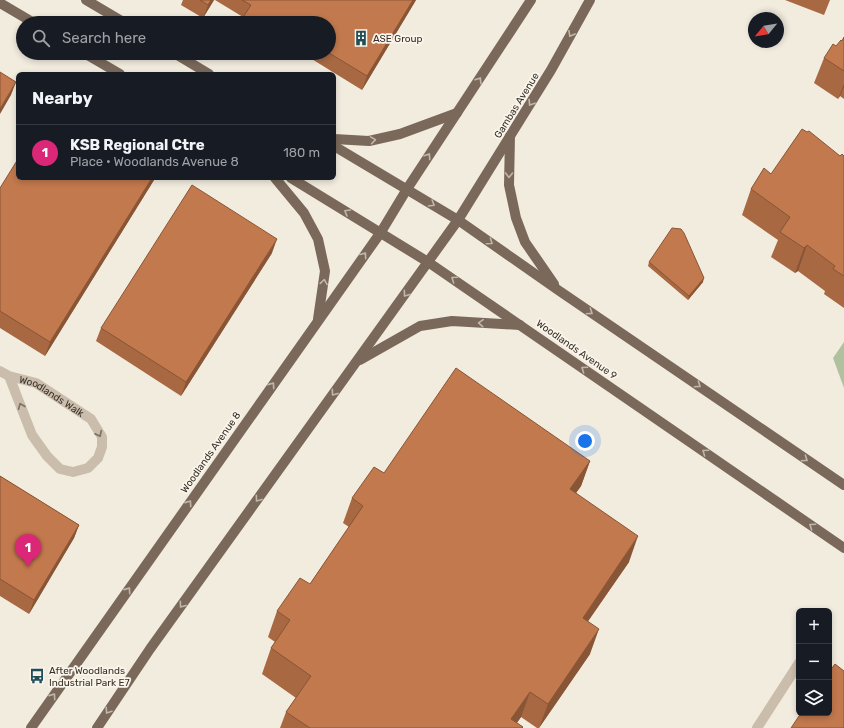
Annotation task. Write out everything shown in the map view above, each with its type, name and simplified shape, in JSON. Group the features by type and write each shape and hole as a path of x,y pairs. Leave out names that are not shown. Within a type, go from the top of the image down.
{"main road":[{"path":"86,0 114,16"},
{"path":"407,189 532,0"},
{"name":"Gambas Avenue","path":"458,220 551,70 590,0"},
{"path":"0,3 22,16"},
{"path":"96,60 117,72"},
{"path":"186,60 206,72"},
{"path":"336,139 369,141 400,134 457,113"},
{"path":"510,136 509,185 516,218 525,242 558,290"},
{"path":"336,147 458,220 844,485"},
{"path":"277,180 304,213 318,239 326,271 317,321"},
{"name":"Woodlands Avenue 9","path":"294,180 428,262 844,548"},
{"name":"Woodlands Avenue 8","path":"30,728 381,232 407,189"},
{"path":"97,728 150,649 458,220"},
{"path":"357,362 420,326 452,321 520,325"}],"street":[{"name":"Woodlands Walk","path":"4,373 36,383 90,419 102,437 102,447 98,458 88,468 73,472 66,470 60,468 47,456 32,435 4,373"},
{"path":"756,728 796,668"}],"green space":[{"path":"844,342 844,388 833,358"}],"building":[{"path":"200,0 211,0 208,5"},
{"name":"ASE Group","path":"242,0 413,0 367,76 336,57 336,16 244,16 251,5"},
{"path":"844,37 844,71 824,58 833,44 836,46"},
{"path":"0,72 16,82 0,109"},
{"path":"802,129 807,132 809,131 840,156 842,154 844,156 844,276 833,269 835,266 807,245 804,248 780,232 790,217 751,189 764,168 771,174"},
{"path":"16,162 16,180 151,180 50,342 0,311 0,188"},
{"path":"192,185 277,239 186,382 101,328"},
{"path":"672,228 681,229 684,233 704,278 689,296 649,262"},
{"path":"456,368 590,461 570,489 638,536 583,618 599,629 548,704 530,692 511,719 523,727 522,728 310,728 286,712 311,676 271,648 290,620 277,611 300,578 310,584 363,506 352,498 374,467 384,473"},
{"path":"0,476 79,525 34,600 0,579"},
{"path":"835,664 844,671 844,728 791,728 799,716 832,716 832,668"}],"place":[{"name":"ASE Group","path":"361,38"},
{"name":"KSB Regional Ctre","path":"28,567"},
{"name":"After Woodlands Industrial Park E7","path":"37,676"}]}
